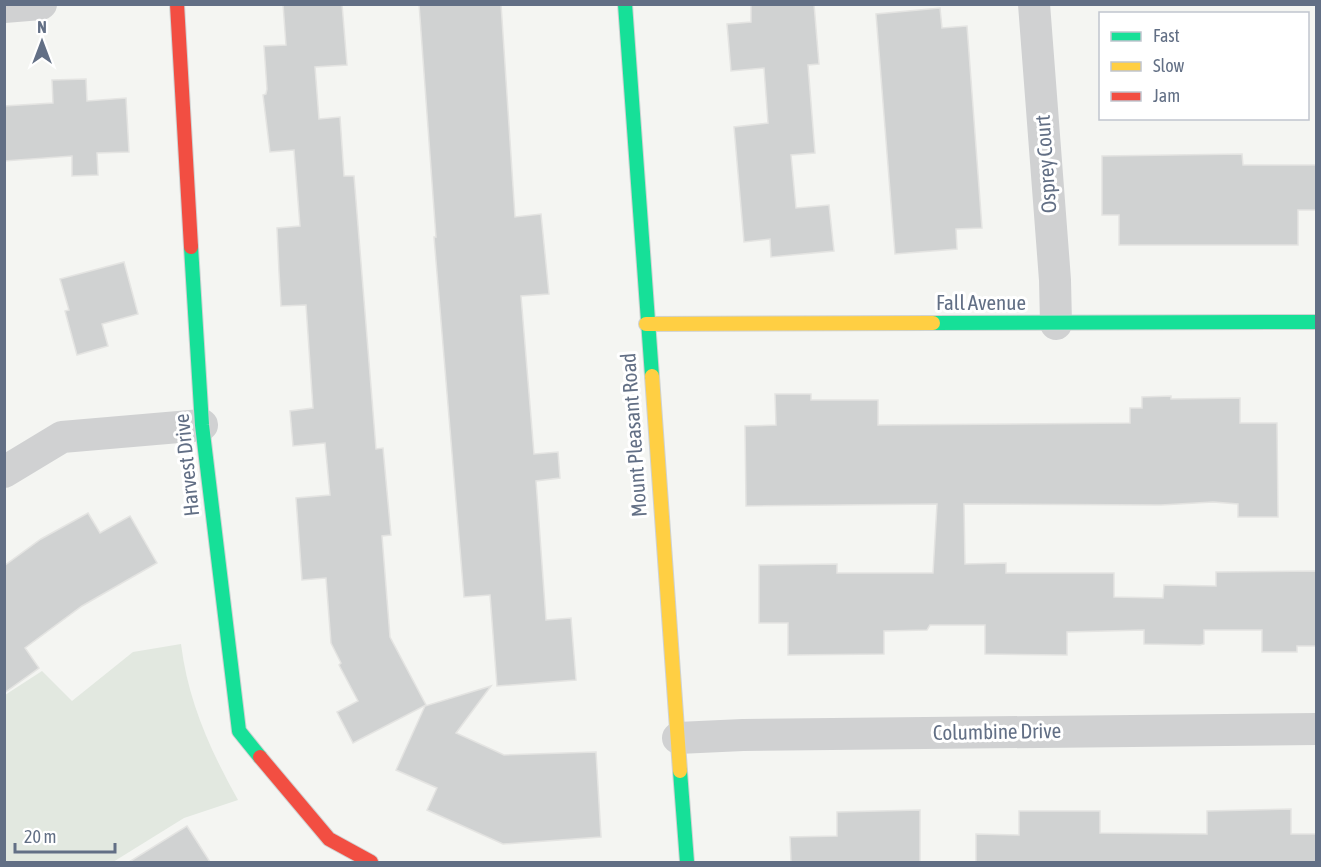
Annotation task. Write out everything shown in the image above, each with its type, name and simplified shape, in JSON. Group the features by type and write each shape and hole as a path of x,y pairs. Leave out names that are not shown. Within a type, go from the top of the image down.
{"street":[{"path":"4,7 41,4"},
{"name":"Harvest Drive","path":"177,4 202,424 239,731 329,839 371,862"},
{"name":"Mount Pleasant Road","path":"625,4 646,324 687,862"},
{"name":"Osprey Court","path":"1034,4 1055,280 1056,324"},
{"name":"Fall Avenue","path":"646,324 1317,322"},
{"path":"4,472 62,437 202,424"},
{"name":"Columbine Drive","path":"678,738 743,735 1317,729"}],"shaded area":[{"path":"181,644 189,685 202,725 218,763 238,800 184,818 113,862 5,862 5,695 42,671 72,701 133,652"}],"building":[{"path":"283,4 342,4 347,65 315,67 319,119 340,117 344,176 354,176 376,449 383,448 391,535 382,536 390,637 426,705 353,743 337,712 358,701 339,665 341,663 331,643 326,578 302,580 296,498 330,495 325,443 293,446 290,411 313,408 306,305 281,306 277,228 300,226 294,150 270,152 263,95 266,94 267,89 264,46 286,45"},
{"path":"419,4 501,4 515,217 541,214 549,294 521,296 534,454 558,452 560,478 536,481 546,620 571,618 576,680 497,686 490,595 464,597 434,237 436,237"},
{"path":"751,4 814,4 819,64 808,65 815,153 791,155 796,208 829,205 834,251 771,257 770,239 744,242 734,127 768,123 764,68 731,71 727,24 751,22"},
{"path":"940,8 942,28 967,26 982,228 956,229 957,249 895,254 876,14"},
{"path":"86,79 87,101 126,98 129,152 97,153 98,175 72,176 72,156 4,161 4,106 53,103 52,80"},
{"path":"1242,154 1243,165 1317,165 1317,210 1298,210 1298,245 1119,245 1119,215 1102,215 1102,156"},
{"path":"124,262 138,314 102,324 108,346 77,355 65,311 69,310 60,279"},
{"path":"775,394 811,394 811,400 878,400 878,425 1130,423 1130,408 1142,408 1142,397 1240,398 1240,423 1277,423 1278,517 1238,517 1238,504 1213,502 1161,505 964,504 965,564 1006,563 1006,573 1114,573 1114,597 1163,598 1164,585 1216,586 1216,572 1317,571 1317,646 1297,646 1297,652 1262,652 1262,630 1204,630 1204,644 1200,645 1144,644 1144,630 1067,632 1067,655 985,654 985,625 930,625 927,630 884,631 884,654 788,655 788,623 759,623 759,565 837,564 837,573 933,573 937,504 746,506 745,426 776,425"},
{"path":"88,513 100,533 130,516 157,563 82,606 25,648 39,668 4,693 4,566 41,539"},
{"path":"491,686 456,733 504,755 596,752 601,837 503,844 427,810 437,788 396,770 425,706"},
{"path":"1291,809 1291,834 1317,834 1317,862 976,862 976,834 1019,835 1019,811 1100,811 1100,833 1207,834 1207,811"},
{"path":"920,810 920,862 791,862 790,837 837,836 837,812"},
{"path":"187,826 210,862 129,862"}],"traffic: fast":[{"path":"625,4 652,376"},
{"path":"191,247 202,425 239,731 260,757"},
{"path":"933,323 1316,322"},
{"path":"680,771 687,862"}],"traffic: slow":[{"path":"646,324 933,323"},
{"path":"652,376 680,771"}],"traffic: jam":[{"path":"177,4 191,247"},
{"path":"260,757 329,839 371,862"}]}
